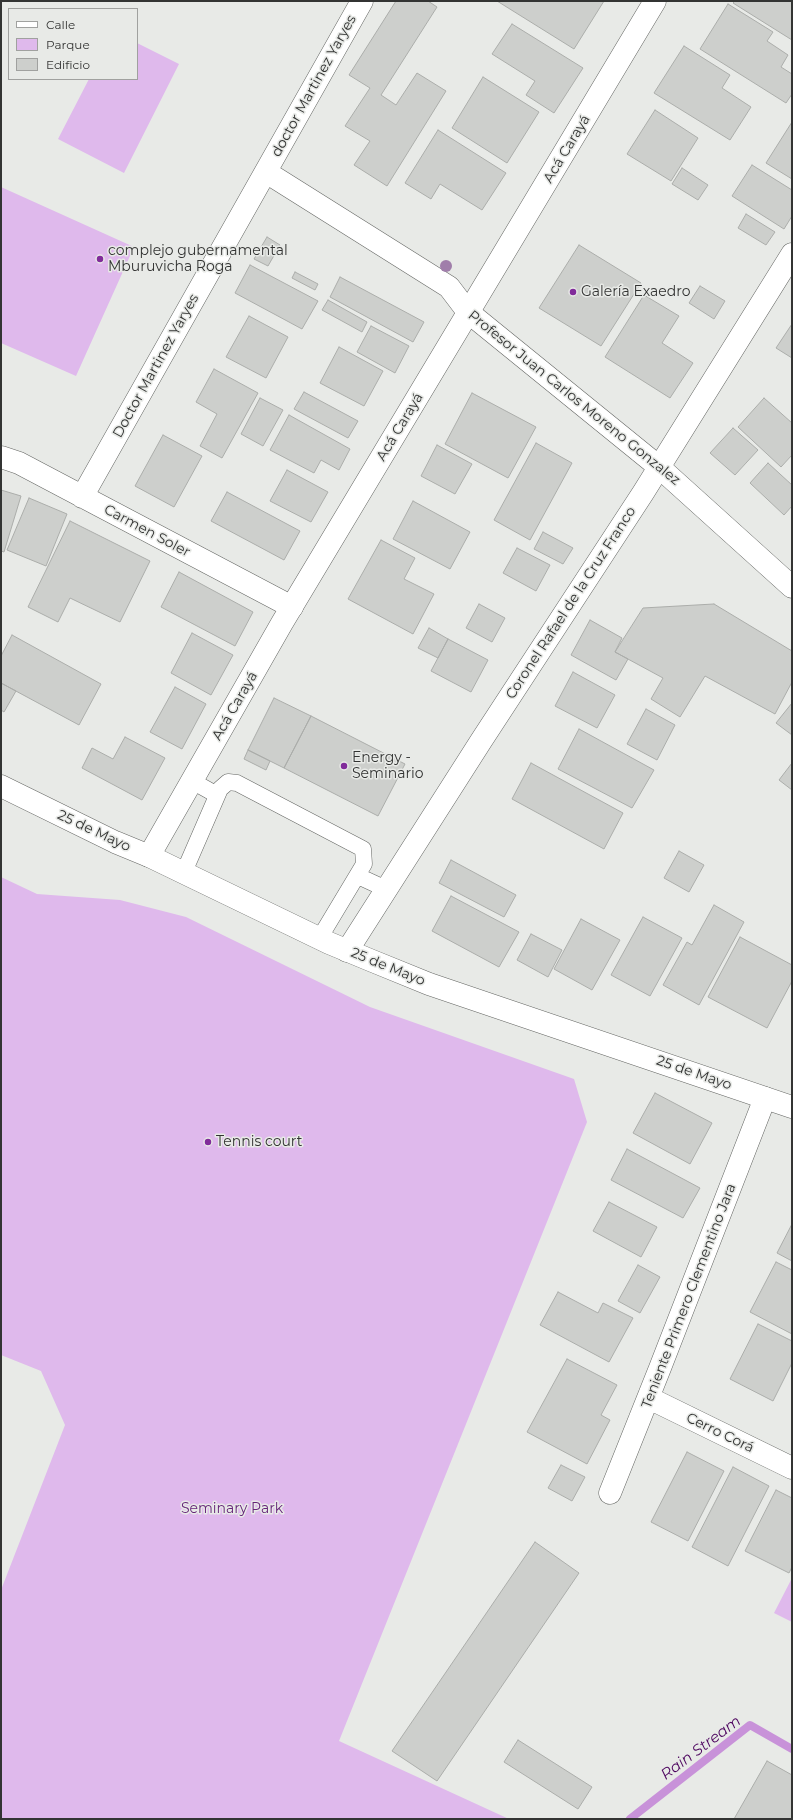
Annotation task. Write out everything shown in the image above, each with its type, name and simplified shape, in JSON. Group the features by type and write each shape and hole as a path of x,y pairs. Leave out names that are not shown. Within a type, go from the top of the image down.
{"street":[{"name":"doctor Martinez Yaryes","path":"266,172 362,1"},
{"name":"Acá Carayá","path":"149,856 292,608 655,1"},
{"name":"Profesor Juan Carlos Moreno Gonzalez","path":"266,172 448,287 468,312 659,467 792,587"},
{"name":"Doctor Martinez Yaryes","path":"82,497 266,172"},
{"name":"Coronel Rafael de la Cruz Franco","path":"347,951 659,467 792,254"},
{"name":"Carmen Soler","path":"1,457 19,463 292,608"},
{"name":"25 de Mayo","path":"1,786 115,842 184,872 319,939 347,951 429,984 792,1107"},
{"name":"Teniente Primero Clementino Jara","path":"610,1493 649,1398 765,1098"},
{"name":"Cerro Corá","path":"649,1398 792,1468"}],"lane":[{"path":"192,781 217,795"},
{"path":"184,872 220,789 228,782 237,783 363,849 364,864 319,939"},
{"path":"358,876 386,889"}],"green space":[{"path":"138,44 179,64 124,173 58,139 88,80 138,80"},
{"path":"1,187 134,247 76,376 1,343"},
{"name":"Seminary Park","path":"1,877 37,894 120,900 186,917 370,1007 574,1079 587,1122 339,1741 509,1819 1,1819 1,1590 65,1425 41,1371 1,1355"},
{"path":"792,1578 792,1622 774,1613"}],"building":[{"path":"396,1 428,1 437,7 381,95 396,105 417,73 446,91 387,186 354,165 370,141 345,126 370,88 349,75"},
{"path":"497,1 604,1 574,49"},
{"path":"735,1 792,1 792,40 733,3"},
{"path":"728,4 773,32 767,41 788,55 781,67 792,74 792,94 786,103 700,49"},
{"path":"512,24 583,68 554,113 526,95 535,81 492,54"},
{"path":"684,46 730,75 722,88 751,107 730,140 654,93"},
{"path":"483,77 539,112 507,163 452,128"},
{"path":"655,110 698,138 671,181 627,154"},
{"path":"792,122 792,179 766,163"},
{"path":"438,130 506,173 482,210 440,184 431,199 405,183"},
{"path":"752,165 792,190 792,216 784,229 732,196"},
{"path":"682,168 708,185 698,200 672,184"},
{"path":"746,214 775,232 766,245 738,228"},
{"path":"267,237 280,245 268,266 254,259"},
{"path":"579,245 641,283 601,346 539,308"},
{"path":"250,265 318,301 302,329 235,293"},
{"path":"295,272 318,284 315,290 292,278"},
{"path":"340,277 424,322 413,342 330,297"},
{"path":"700,286 725,301 714,319 689,303"},
{"path":"644,295 679,316 662,343 693,363 670,398 605,357"},
{"path":"328,300 367,322 362,332 322,310"},
{"path":"249,316 288,337 266,378 226,357"},
{"path":"792,324 792,358 776,348"},
{"path":"371,326 409,346 395,373 357,352"},
{"path":"339,347 383,371 364,406 320,383"},
{"path":"214,369 258,393 222,458 200,446 217,414 196,402"},
{"path":"304,392 358,421 348,438 294,409"},
{"path":"472,393 536,427 508,478 445,444"},
{"path":"260,398 283,410 263,446 241,434"},
{"path":"764,398 792,423 792,455 781,467 738,427"},
{"path":"289,415 350,449 339,470 321,460 314,473 270,450"},
{"path":"733,428 758,450 735,475 710,453"},
{"path":"163,435 202,456 174,507 135,486"},
{"path":"536,443 572,463 530,540 494,520"},
{"path":"437,445 472,464 455,494 421,476"},
{"path":"768,463 792,485 792,506 784,515 750,483"},
{"path":"287,470 328,492 311,522 270,501"},
{"path":"1,490 21,496 4,552 1,551"},
{"path":"227,492 300,531 284,560 211,521"},
{"path":"29,498 67,514 46,566 7,550"},
{"path":"413,501 470,532 450,569 393,539"},
{"path":"70,521 150,561 120,622 70,598 58,622 28,607"},
{"path":"543,532 573,548 563,564 534,549"},
{"path":"381,540 415,558 404,579 434,594 413,634 348,599"},
{"path":"517,548 550,565 536,591 503,573"},
{"path":"179,572 253,612 235,646 161,607"},
{"path":"479,604 505,618 492,642 466,628"},
{"path":"714,604 792,651 792,682 775,714 705,676 680,717 651,699 663,678 615,652 643,608"},
{"path":"590,620 622,638 615,652 628,659 616,680 571,655"},
{"path":"429,628 448,639 438,658 418,648"},
{"path":"192,633 233,655 211,695 171,673"},
{"path":"12,635 101,684 79,725 1,683 1,656"},
{"path":"448,639 488,660 471,692 431,671"},
{"path":"573,672 615,695 597,728 555,706"},
{"path":"1,683 16,691 4,712 1,710"},
{"path":"175,687 206,704 182,749 150,732"},
{"path":"274,698 311,716 284,768 248,750"},
{"path":"792,703 792,735 776,723"},
{"path":"646,709 675,725 657,760 627,744"},
{"name":"Energy - Seminario","path":"311,716 405,764 378,816 284,768"},
{"path":"579,729 654,770 632,808 558,769"},
{"path":"125,737 165,758 142,800 82,768 92,748 113,759"},
{"path":"248,750 270,761 266,770 244,759"},
{"path":"531,763 623,813 604,849 512,799"},
{"path":"792,763 792,790 779,780"},
{"path":"679,851 704,865 689,892 664,878"},
{"path":"451,860 516,895 504,917 439,883"},
{"path":"451,896 519,932 499,967 432,931"},
{"path":"714,905 744,922 699,1005 663,985 687,942 692,945"},
{"path":"643,917 682,938 650,996 611,975"},
{"path":"581,919 620,940 592,990 554,969"},
{"path":"531,934 562,950 548,977 517,960"},
{"path":"740,937 792,965 792,981 767,1028 708,997"},
{"path":"655,1093 712,1123 690,1164 633,1133"},
{"path":"627,1149 700,1188 683,1218 611,1180"},
{"path":"609,1202 657,1227 641,1257 593,1231"},
{"path":"792,1224 792,1261 777,1253"},
{"path":"776,1262 792,1270 792,1334 750,1312"},
{"path":"638,1265 660,1277 640,1313 618,1301"},
{"path":"558,1292 598,1313 603,1303 633,1318 609,1362 540,1325"},
{"path":"758,1324 792,1341 792,1363 773,1401 730,1379"},
{"path":"567,1359 617,1385 601,1415 610,1420 587,1464 527,1432"},
{"path":"687,1452 724,1471 688,1541 651,1522"},
{"path":"561,1465 585,1477 572,1501 548,1488"},
{"path":"733,1467 769,1486 728,1566 692,1547"},
{"path":"776,1490 792,1498 792,1567 789,1573 745,1551"},
{"path":"535,1542 579,1573 437,1781 392,1751"},
{"path":"518,1740 592,1787 578,1809 504,1762"},
{"path":"767,1761 792,1775 792,1819 734,1819"}],"waterway":[{"name":"Rain Stream","path":"630,1819 750,1725 792,1749"}],"place":[{"name":"complejo gubernamental Mburuvicha Roga","path":"100,259"},
{"name":"Galería Exaedro","path":"573,292"},
{"name":"Energy - Seminario","path":"344,766"},
{"name":"Tennis court","path":"208,1142"}]}
